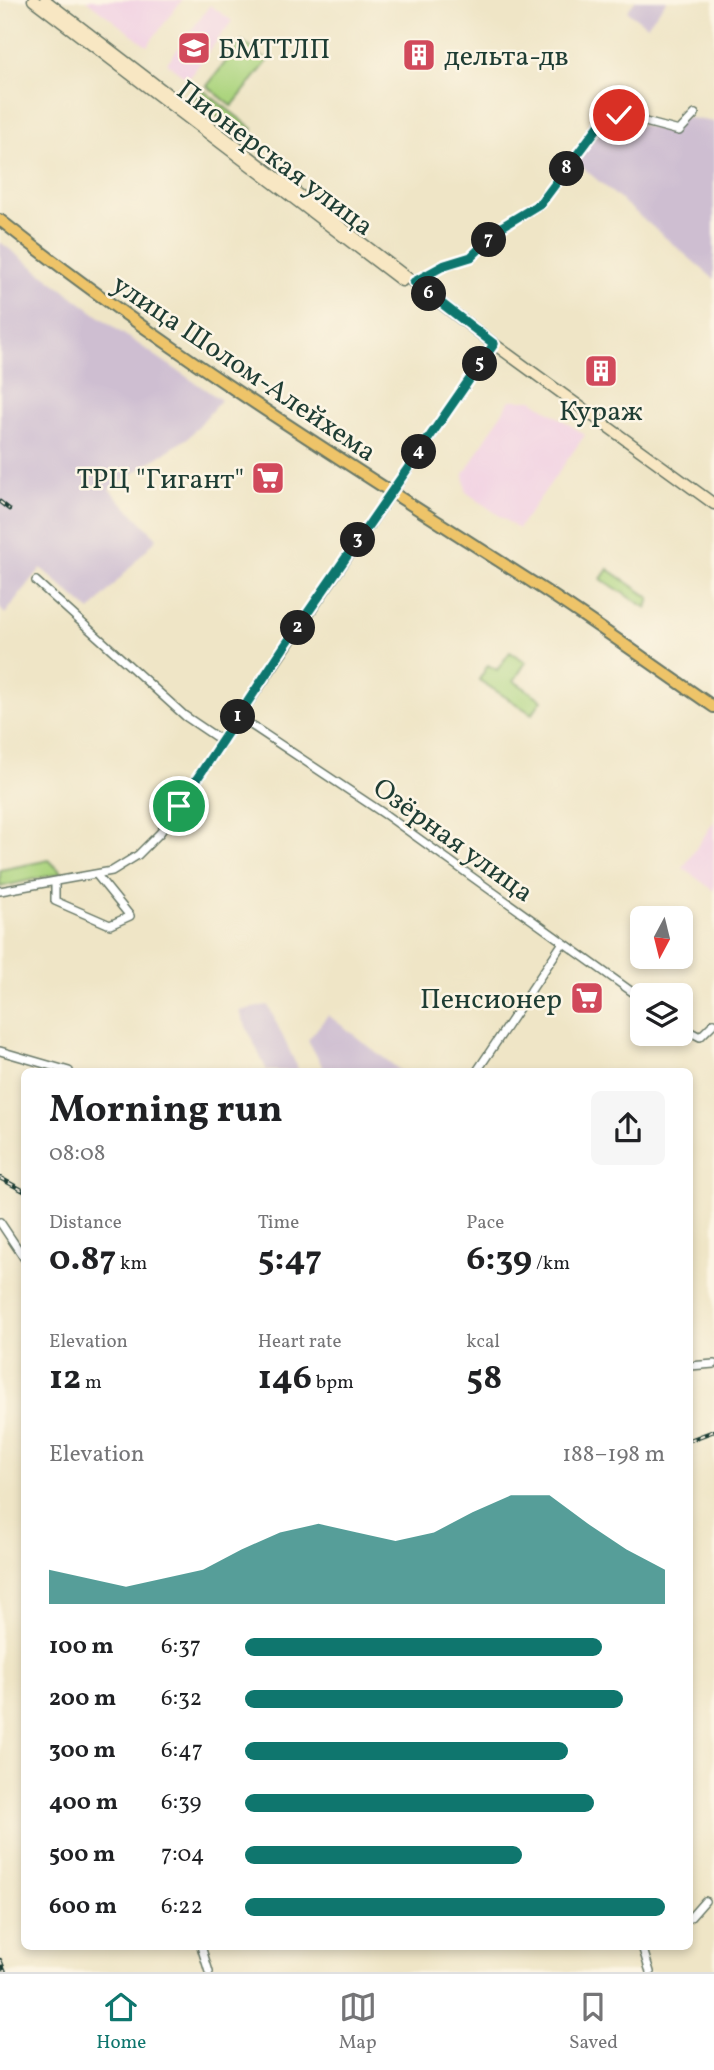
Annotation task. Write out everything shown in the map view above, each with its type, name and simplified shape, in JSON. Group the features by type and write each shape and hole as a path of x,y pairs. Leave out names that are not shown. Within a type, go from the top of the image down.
{"main road":[{"name":"Пионерская улица","path":"33,0 180,107"},
{"name":"Пионерская улица","path":"46,0 180,107 412,284 714,503"},
{"name":"улица Шолом-Алейхема","path":"0,220 138,325 390,494 555,597 714,707"}],"street":[{"path":"412,284 445,265 471,257 503,226 541,203 604,119 619,115 679,131 695,114"},
{"path":"0,891 112,871 138,855 160,833 494,344"},
{"path":"36,581 185,716 222,741"},
{"name":"Озёрная улица","path":"239,717 396,822 630,991"},
{"path":"55,882 55,901 110,925 130,916 96,874"},
{"path":"479,1068 562,944"},
{"path":"693,1033 700,1037 714,1023"},
{"path":"0,1051 59,1068"},
{"path":"0,1222 21,1254"},
{"path":"693,1366 714,1364"},
{"path":"693,1915 705,1901"},
{"path":"202,1950 209,1972"},
{"path":"643,1950 650,1972"}],"shaded area":[{"path":"86,0 182,0 147,46"},
{"path":"636,0 667,0 647,26 627,11"},
{"name":"БМТТЛП","path":"210,5 232,21 188,79 167,63"},
{"path":"615,113 630,122 669,132 684,117 714,122 714,279 575,161"},
{"path":"0,242 119,331 221,400 189,437 109,489 157,538 90,611 41,568 5,614 0,608"},
{"path":"510,400 532,400 585,435 518,529 466,492 464,474"},
{"path":"714,821 714,891 683,868"},
{"path":"268,1005 298,1068 266,1068 239,1011"},
{"path":"328,1015 397,1068 323,1068 308,1040"}],"green space":[{"path":"242,41 268,61 232,106 207,86"},
{"path":"201,89 253,129 246,137 195,100"},
{"path":"608,569 650,598 647,608 601,579"},
{"path":"510,652 526,662 514,681 542,700 532,714 479,680 488,665 497,670"},
{"path":"49,860 62,873 0,887 0,870"}],"railway":[{"path":"0,502 9,509"},
{"path":"0,1178 21,1189"},
{"path":"693,1439 714,1431"},
{"path":"0,1960 5,1972"}],"place":[{"name":"БМТТЛП","path":"194,48"},
{"name":"дельта-дв","path":"419,55"},
{"name":"Кураж","path":"601,371"},
{"name":"ТРЦ \"Гигант\"","path":"268,478"},
{"name":"Пенсионер","path":"587,998"}],"route":[{"path":"179,806 284,647 494,344 414,282 445,265 471,257 503,226 541,203 604,119 619,115"}]}
